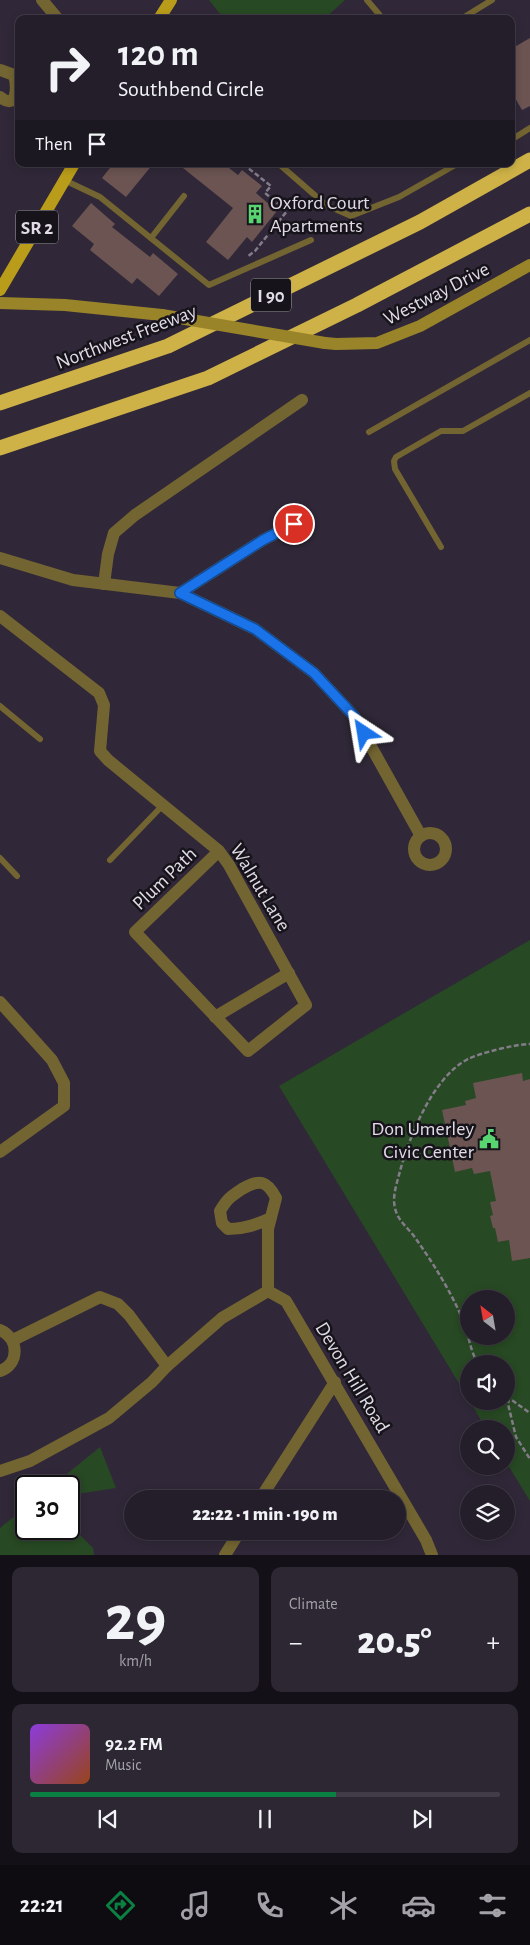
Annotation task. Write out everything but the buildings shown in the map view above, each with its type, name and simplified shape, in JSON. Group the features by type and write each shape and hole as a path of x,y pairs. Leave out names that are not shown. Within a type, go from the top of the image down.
{"highway":[{"name":"Northwest Freeway","path":"0,403 168,346 420,222 530,160"},
{"name":"I 90","path":"0,448 208,378 357,305 530,214"}],"main road":[{"path":"162,15 171,0"},
{"name":"SR 2","path":"0,290 72,167"},
{"name":"Westway Drive","path":"0,303 74,306 162,316 326,343 377,343 420,326 530,265"}],"street":[{"path":"42,0 55,15"},
{"path":"0,70 15,74"},
{"path":"0,97 8,100 14,98 15,91"},
{"path":"104,584 108,554 114,534 135,515 302,400"},
{"path":"180,593 263,540 294,524"},
{"path":"0,558 73,580 180,593 255,629 314,673 354,716 421,836"},
{"name":"Walnut Lane","path":"0,616 99,694 104,705 100,751 108,760 219,851 229,865 306,1005 248,1051 135,932"},
{"name":"Plum Path","path":"135,932 219,851"},
{"path":"215,1017 289,973"},
{"path":"0,1002 52,1060 64,1083 64,1106 0,1152"},
{"path":"0,1471 30,1461 109,1418 152,1382 167,1366 222,1318 268,1291 268,1229 271,1218 276,1198 272,1190 262,1182 254,1182 228,1198 220,1211 222,1223 228,1229 256,1226 271,1218"},
{"name":"Devon Hill Road","path":"268,1291 286,1301 426,1540 432,1555"},
{"path":"13,1340 100,1297 118,1304 129,1315 167,1366"},
{"path":"0,1330 13,1340 15,1348 15,1356 11,1364 0,1371"},
{"path":"266,1490 335,1382"},
{"path":"225,1555 234,1540"}],"lane":[{"path":"367,0 380,15"},
{"path":"468,15 492,0"},
{"path":"515,137 530,128"},
{"path":"282,167 326,205 351,216 398,197 451,167"},
{"path":"64,180 100,198 209,286 311,240"},
{"path":"151,238 184,196"},
{"path":"369,432 530,340"},
{"path":"441,547 396,469 394,461 396,457 441,431 463,431 530,393"},
{"path":"0,706 40,739"},
{"path":"110,860 163,805"},
{"path":"0,858 17,876"}],"path":[{"path":"232,275 232,268 255,250 287,211 265,193 271,186 248,167"},
{"path":"473,1355 462,1317 431,1261 412,1234 402,1224 395,1208 395,1191 412,1133 428,1103 448,1075 467,1060 498,1050 530,1044"},
{"path":"515,1402 530,1412"},
{"path":"509,1410 516,1437 526,1456 530,1459"}],"green space":[{"path":"209,0 345,0 328,15 221,15"},
{"path":"530,940 530,1501 514,1475 515,1420 481,1420 475,1410 515,1410 515,1355 460,1355 460,1385 279,1086"},
{"path":"100,1447 116,1488 80,1493 80,1475 66,1475"},
{"path":"15,1516 15,1540 80,1540 80,1535 93,1548 94,1555 0,1555 0,1528"}],"place":[{"name":"Oxford Court Apartments","path":"255,214"},
{"name":"Don Umerley Civic Center","path":"489,1139"}],"route":[{"path":"294,524 263,540 180,593 255,629 314,673 354,716 364,733"}]}
